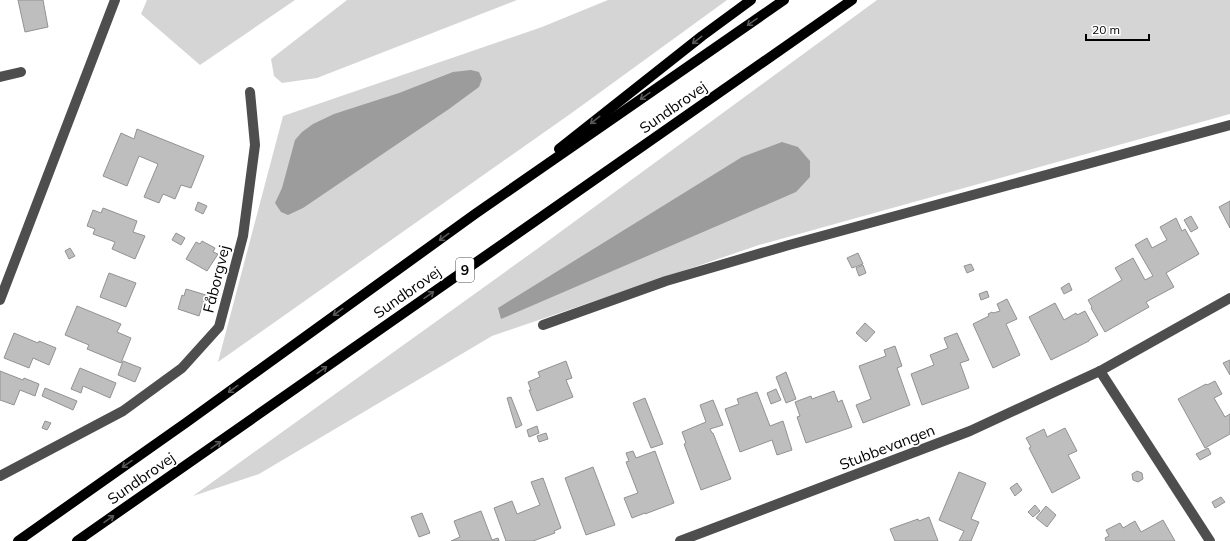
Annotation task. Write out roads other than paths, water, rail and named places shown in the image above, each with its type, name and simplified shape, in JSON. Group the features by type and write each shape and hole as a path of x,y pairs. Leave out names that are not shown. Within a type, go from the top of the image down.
{"main road":[{"path":"476,214 702,36 751,0"},
{"name":"Sundbrovej","path":"18,541 187,422 476,214 784,0"},
{"name":"Sundbrovej","path":"77,541 852,0"}],"street":[{"path":"0,300 115,0"},
{"path":"0,77 21,72"},
{"name":"Fåborgvej","path":"0,476 123,411 182,368 220,327 243,236 255,145 250,92"},
{"path":"543,325 666,281 789,245 1230,125"},
{"name":"Stubbevangen","path":"680,541 970,431 1100,371 1230,298"},
{"path":"1100,371 1210,541"}]}
